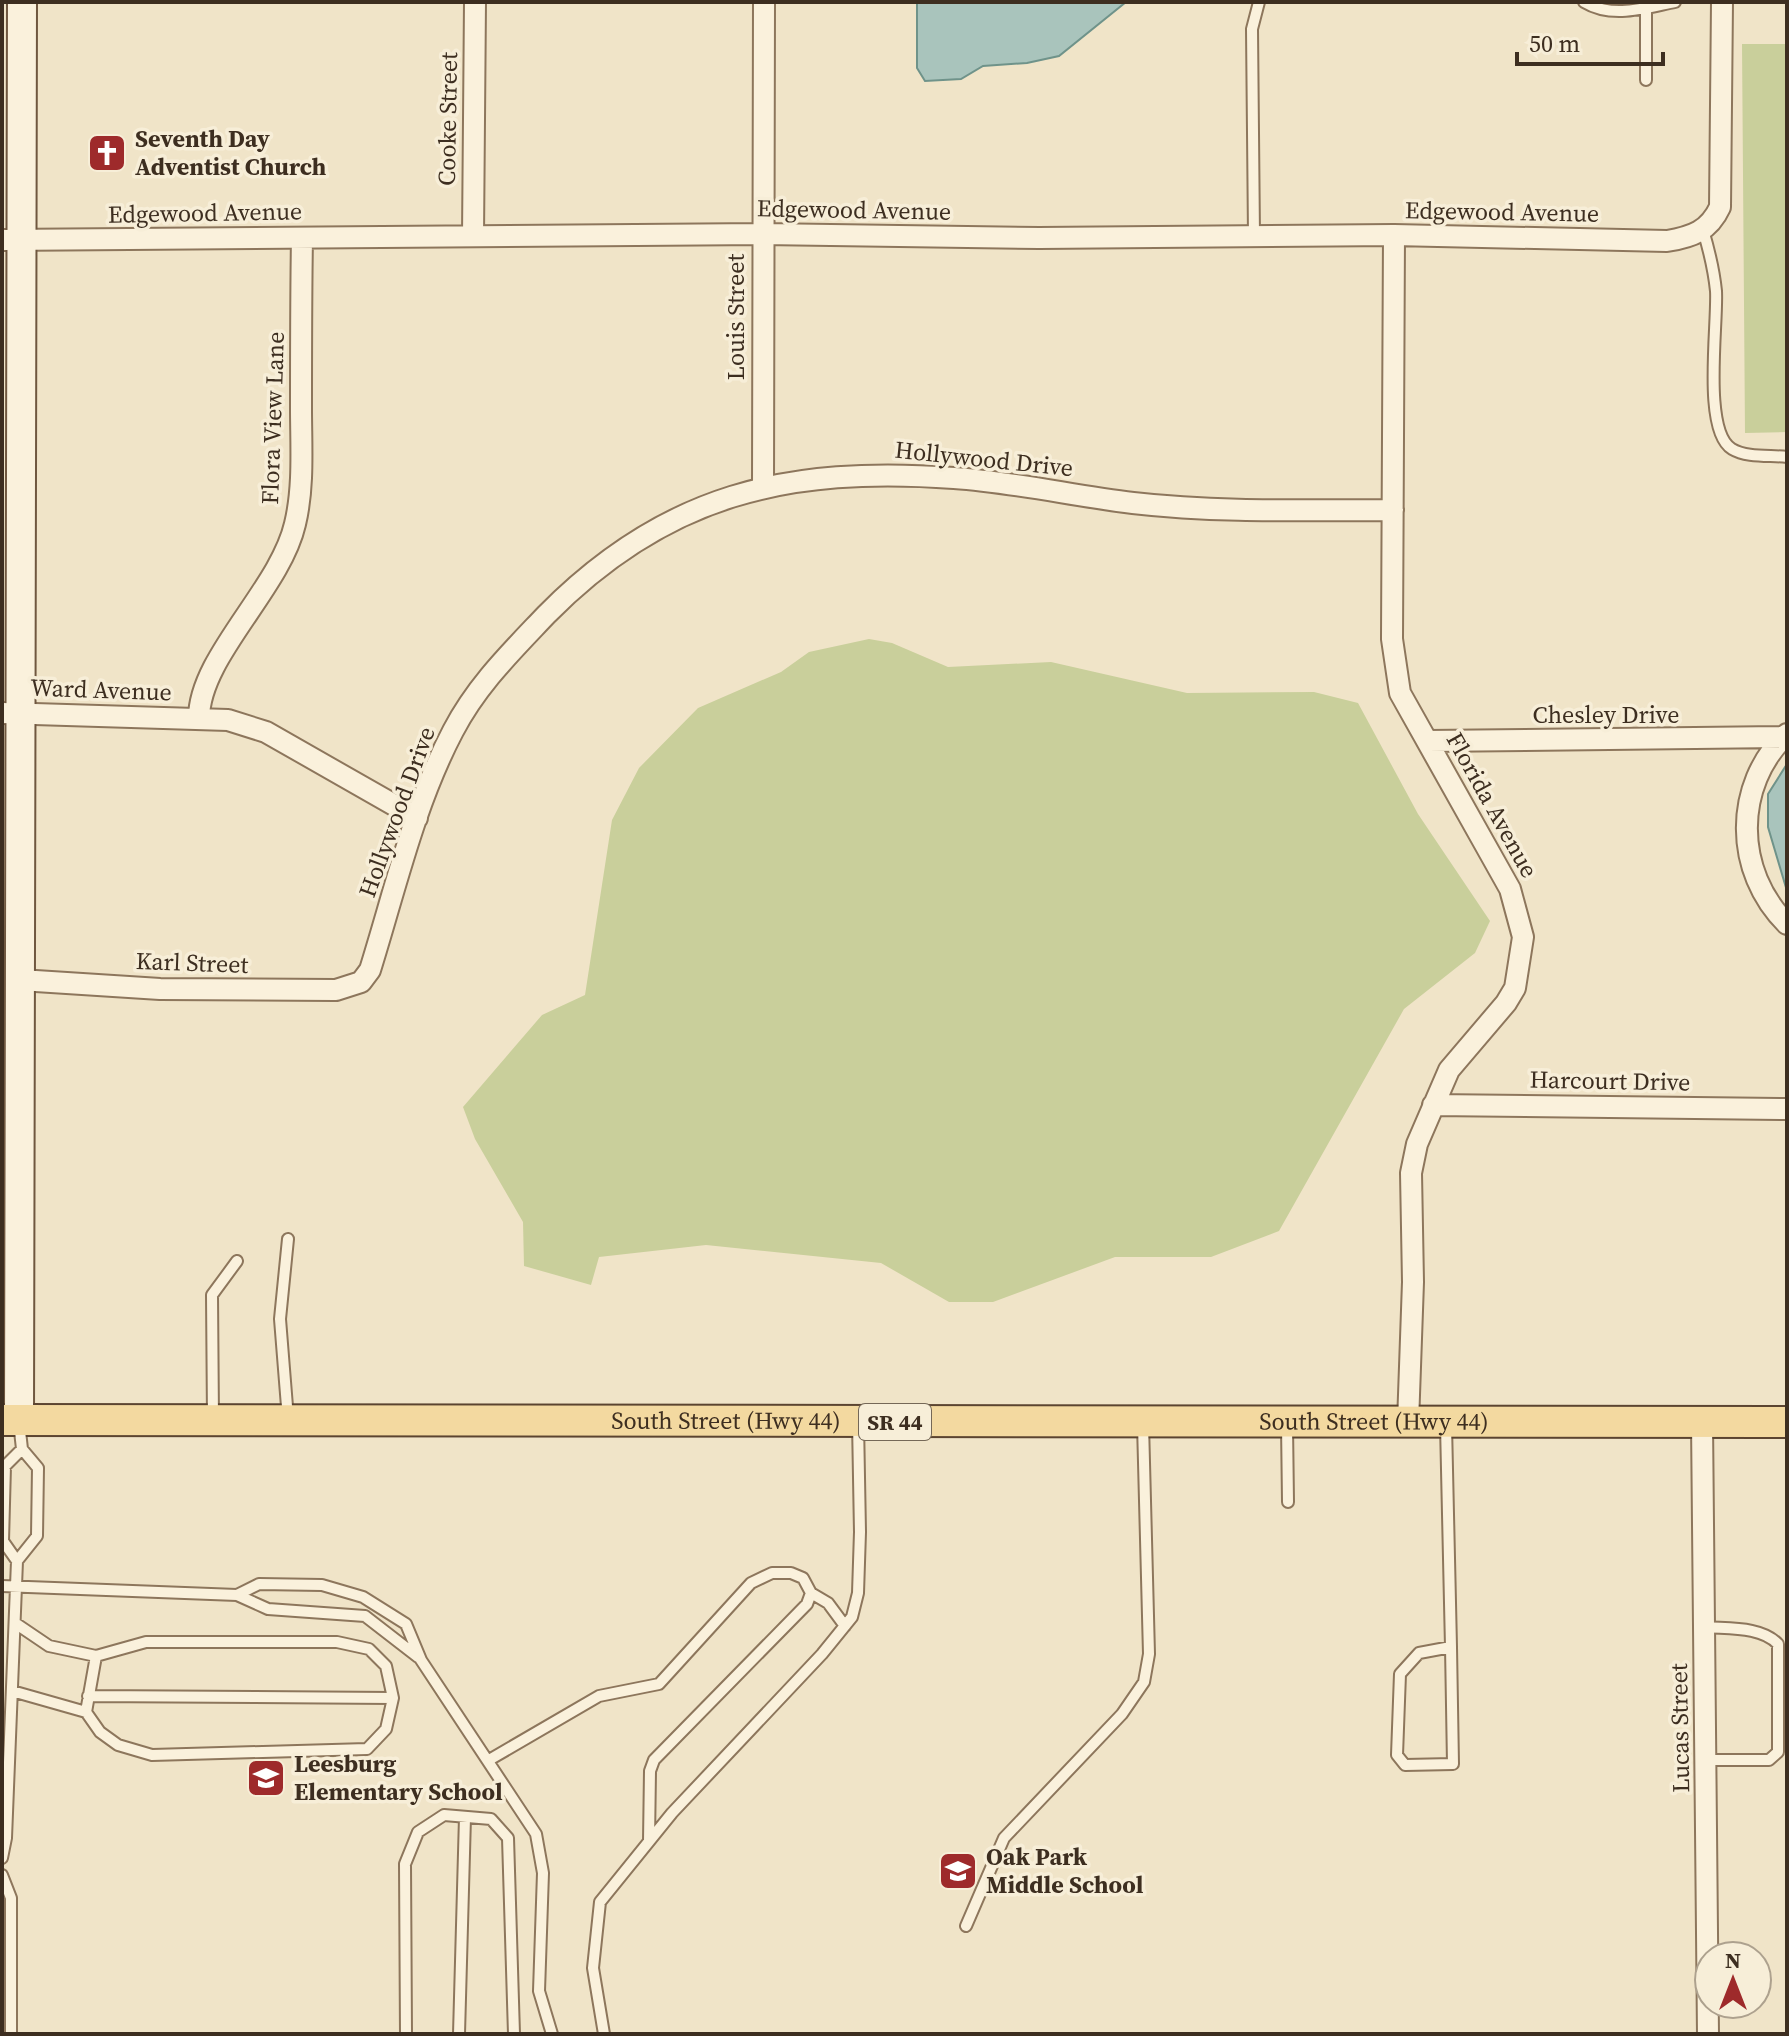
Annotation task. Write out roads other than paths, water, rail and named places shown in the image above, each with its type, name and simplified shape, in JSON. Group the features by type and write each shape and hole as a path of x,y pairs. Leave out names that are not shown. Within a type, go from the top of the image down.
{"main road":[{"name":"South Street (Hwy 44)","path":"14,1430 213,1421 1787,1422"}],"street":[{"path":"14,1430 20,980 11,853 11,241 22,2"},
{"name":"Cooke Street","path":"473,236 475,2"},
{"name":"Louis Street","path":"763,488 764,2"},
{"path":"1703,230 1713,221 1720,207 1722,188 1722,2"},
{"name":"Edgewood Avenue","path":"11,241 763,234 1394,235 1667,241 1703,230"},
{"name":"Florida Avenue","path":"1394,235 1392,639 1395,668 1400,693 1510,889 1523,937 1515,988 1506,1003 1463,1050 1433,1105 1417,1144 1411,1173 1413,1282 1408,1423"},
{"name":"Flora View Lane","path":"199,718 203,690 267,586 295,523 301,480 302,238"},
{"name":"Hollywood Drive","path":"361,982 370,970 417,818 443,753 474,693 566,595 639,536 716,501 763,488 835,476 955,478 1176,507 1393,510"},
{"name":"Ward Avenue","path":"11,713 228,720 266,732 417,818"},
{"path":"1785,736 1759,770 1747,819 1747,850 1753,875 1764,898 1787,924"},
{"name":"Chesley Drive","path":"1428,741 1785,736"},
{"name":"Karl Street","path":"20,980 229,991 336,990 361,982"},
{"name":"Harcourt Drive","path":"1433,1105 1787,1109"},
{"name":"Lucas Street","path":"1702,1422 1708,2034"}],"lane":[{"path":"1254,236 1252,29 1259,2"},
{"path":"1584,2 1598,9 1646,10 1675,2"},
{"path":"1646,10 1646,80"},
{"path":"1703,230 1715,288 1714,410 1721,433 1729,447 1744,454 1787,457"},
{"path":"288,1239 280,1319 288,1421"},
{"path":"213,1421 212,1295 237,1261"},
{"path":"604,2034 593,1968 594,1928 600,1902 649,1841 845,1626 858,1593 858,1422"},
{"path":"966,1926 1004,1838 1122,1714 1144,1682 1149,1654 1143,1422"},
{"path":"1287,1423 1288,1502"},
{"path":"1446,1423 1451,1647 1453,1764 1405,1765 1397,1755 1400,1674 1419,1653 1451,1647"},
{"path":"14,1430 38,1468 37,1536 17,1561"},
{"path":"2,1858 17,1586 17,1561 3,1541 5,1466 14,1430"},
{"path":"489,1760 599,1696 659,1684 751,1583 772,1573 791,1573 803,1578 811,1593 839,1613 845,1626"},
{"path":"237,1595 259,1584 322,1585 363,1597 406,1624 421,1660 536,1834 543,1873 539,1991 552,2034"},
{"path":"2,1586 237,1595 268,1609 365,1616 421,1660"},
{"path":"649,1841 649,1786 654,1760 807,1604 811,1593"},
{"path":"12,1691 86,1712 100,1732 118,1745 152,1755 324,1753 367,1749 386,1729 393,1698 386,1666 369,1649 337,1642 146,1642 96,1656 49,1646 15,1623"},
{"path":"1705,1627 1770,1635 1778,1644 1778,1752 1769,1760 1706,1760"},
{"path":"86,1712 96,1656"},
{"path":"88,1696 393,1698"},
{"path":"406,2034 405,1864 418,1832 444,1815 491,1819 508,1838 514,2034"},
{"path":"459,2034 465,1817"},
{"path":"2,1875 11,1898 11,2034"}],"water":[{"path":"917,2 1126,2 1059,56 1027,63 983,66 961,79 925,81 917,68"},
{"path":"1787,764 1787,891 1768,827 1768,794"}],"place":[{"name":"Seventh Day Adventist Church","path":"107,153"},
{"name":"Leesburg Elementary School","path":"266,1778"},
{"name":"Oak Park Middle School","path":"958,1871"}]}
